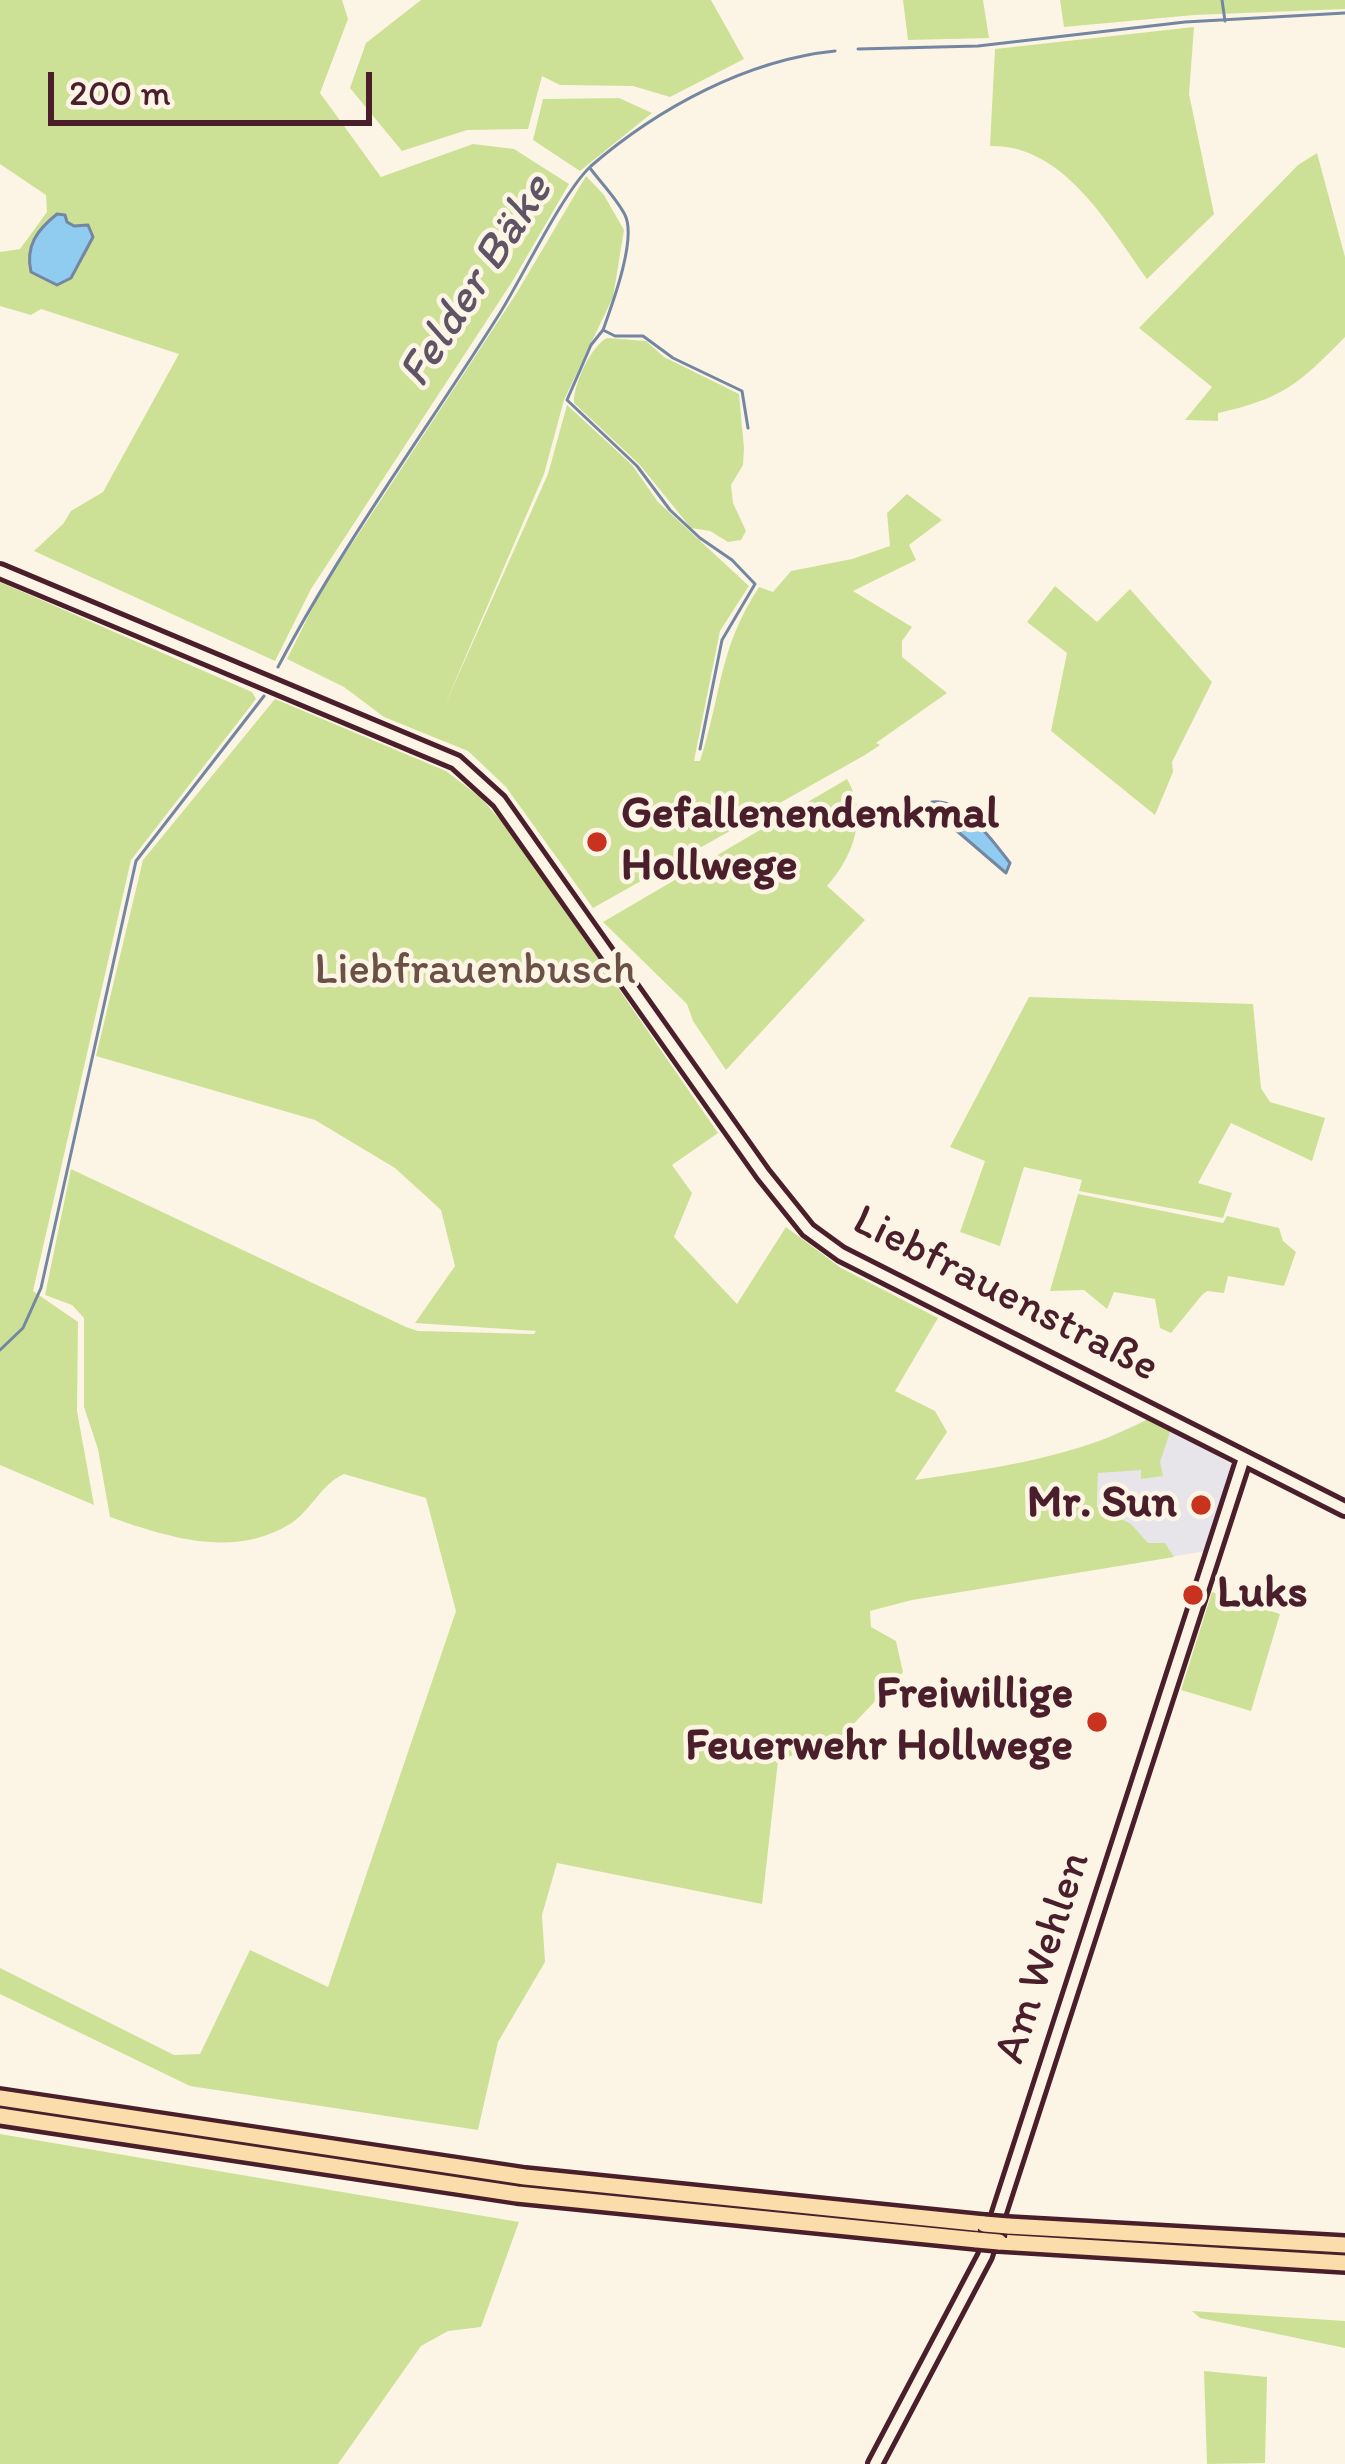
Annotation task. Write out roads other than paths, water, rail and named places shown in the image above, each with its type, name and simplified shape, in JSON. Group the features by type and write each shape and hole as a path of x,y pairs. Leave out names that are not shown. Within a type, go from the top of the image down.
{"highway":[{"path":"0,2098 525,2177 984,2224 1345,2246"},
{"path":"0,2116 517,2194 999,2242 1345,2263"}],"street":[{"name":"Liebfrauenstraße","path":"0,572 456,762 486,787 763,1174 822,1242 1345,1509"},
{"name":"Am Wehlen","path":"874,2464 985,2256 1244,1458"}],"water":[{"path":"57,214 65,215 74,226 88,225 93,237 71,278 57,285 31,272 30,254 34,239"},
{"path":"932,802 955,807 976,823 1010,863 1006,873 936,813"}],"waterway":[{"path":"1222,0 1225,21"},
{"name":"Felder Bäke","path":"858,49 978,46 1185,22 1345,13"},
{"name":"Felder Bäke","path":"278,667 357,532 500,313 580,178 645,125 705,90 769,65 835,51"},
{"path":"590,168 622,209 628,226 622,272 603,330 615,336 643,336 673,358 742,391 748,428"},
{"path":"603,330 591,345 567,400 637,466 670,510 755,584 722,640 700,749"},
{"name":"Felder Bäke","path":"0,1350 23,1328 41,1288 136,861 264,696"}],"place":[{"name":"Gefallenendenkmal Hollwege","path":"597,842"},
{"name":"Mr. Sun","path":"1201,1505"},
{"name":"Luks","path":"1193,1595"},
{"name":"Freiwillige Feuerwehr Hollwege","path":"1097,1722"}],"park label":[{"name":"Liebfrauenbusch","path":"475,972"}]}
